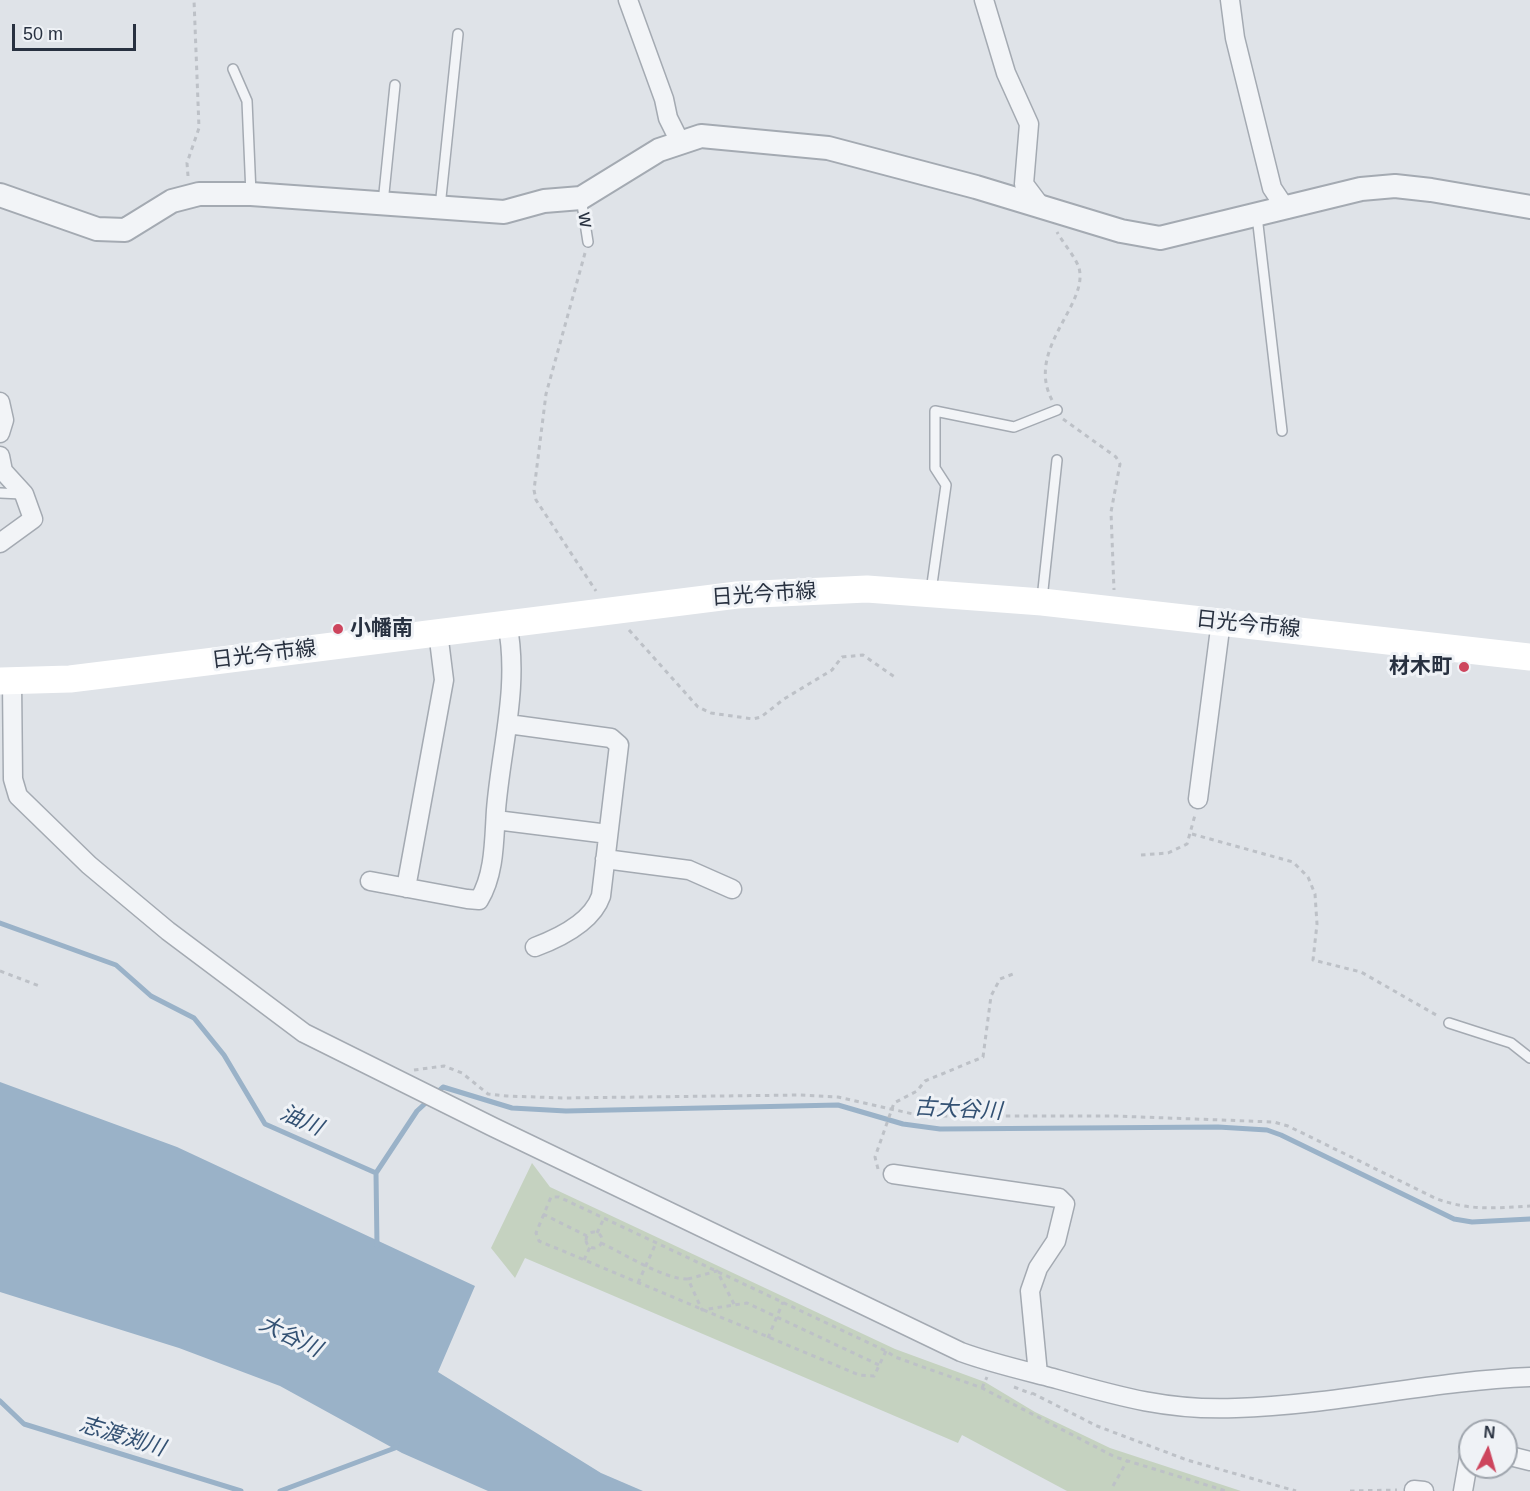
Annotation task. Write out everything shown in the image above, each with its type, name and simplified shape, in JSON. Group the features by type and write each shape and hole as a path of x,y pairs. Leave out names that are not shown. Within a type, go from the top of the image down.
{"main road":[{"name":"日光今市線","path":"6,681 135,671 507,622 737,595 867,589 1041,602 1530,657"}],"street":[{"path":"628,0 664,99 668,118 680,142"},
{"path":"984,0 1006,73 1029,124 1024,184 1042,208"},
{"path":"1230,0 1235,38 1272,188 1286,209"},
{"path":"0,195 97,229 125,230 172,201 199,194 251,194 504,212 544,201 581,198 659,150 701,136 828,148 1121,231 1160,238 1361,189 1395,186 1530,207"},
{"path":"0,456 3,471 24,494 33,519 0,543"},
{"path":"1198,799 1221,621"},
{"path":"370,881 479,900 484,891 496,838 496,820 513,684 512,644 507,622"},
{"path":"406,888 444,680 438,632"},
{"path":"6,681 13,779 18,796 89,865 168,931 304,1033 446,1104 961,1352 993,1363 1155,1405 1235,1408 1530,1377"},
{"path":"508,724 611,738 619,744 597,908 556,939 535,947"},
{"path":"496,820 608,834"},
{"path":"605,859 689,870 732,889"},
{"path":"894,1174 1059,1198 1065,1203 1056,1241 1038,1268 1030,1291 1038,1374"}],"lane":[{"path":"440,207 458,34"},
{"path":"233,69 247,101 251,194"},
{"path":"383,203 395,85"},
{"name":"w","path":"581,198 588,242"},
{"path":"1257,216 1282,431"},
{"path":"931,593 946,485 935,468 935,411 1014,427 1057,410"},
{"path":"1041,602 1057,460"},
{"path":"0,493 24,494"},
{"path":"1449,1023 1510,1043 1530,1058"}],"path":[{"path":"189,197 187,163 199,128 194,0"},
{"path":"1042,208 1078,268 1079,285 1045,359 1050,395 1062,418 1116,457 1120,464 1112,512 1114,610"},
{"path":"579,566 536,500 534,490 546,394 588,242"},
{"path":"650,656 698,706 711,713 753,719 761,717 784,699 832,670 842,657 863,655 896,678"},
{"path":"1141,855 1168,853 1187,844 1192,834 1198,799"},
{"path":"1192,834 1293,862 1308,878 1315,894 1317,924 1312,960 1361,972 1449,1023"},
{"path":"0,971 42,987"},
{"path":"894,1174 876,1168 875,1157 894,1103 917,1091 925,1081 983,1058 992,996 1000,979 1013,974"},
{"path":"411,1087 416,1068 444,1066 462,1073 488,1094 507,1096 562,1098 799,1095 838,1097 890,1110 938,1116 1115,1116 1274,1122 1288,1126 1437,1200 1458,1207 1472,1209 1530,1206"},
{"path":"886,1351 874,1376 859,1375 539,1241 536,1233 550,1197 559,1197 886,1351 895,1357 982,1388 1046,1424 1126,1461 1226,1491"},
{"path":"543,1214 587,1236 597,1233 604,1218"},
{"path":"590,1247 597,1247 601,1243 601,1236 597,1233"},
{"path":"587,1236 586,1242 590,1247"},
{"path":"601,1243 679,1279 688,1279 717,1271"},
{"path":"638,1283 656,1243"},
{"path":"584,1260 590,1247"},
{"path":"717,1271 734,1304"},
{"path":"688,1279 702,1310"},
{"path":"768,1338 783,1302"},
{"path":"702,1310 747,1303 879,1365"},
{"path":"1038,1374 1032,1394 1097,1426 1187,1460 1296,1491"},
{"path":"982,1388 987,1377"},
{"path":"1113,1486 1126,1461"},
{"path":"1350,1491 1419,1490"}],"green space":[{"path":"532,1163 550,1187 895,1349 985,1382 1035,1412 1110,1448 1241,1491 1067,1491 962,1435 958,1443 525,1258 515,1278 491,1248"}],"water":[{"name":"大谷川","path":"0,1082 177,1147 475,1286 438,1372 601,1473 643,1491 488,1491 402,1453 280,1386 179,1348 0,1292"}],"waterway":[{"name":"油川","path":"0,923 116,965 151,996 194,1018 224,1055 265,1124 376,1173"},
{"name":"古大谷川","path":"376,1173 417,1111 443,1087 512,1108 566,1111 838,1105 903,1124 940,1129 1218,1127 1267,1130 1454,1219 1472,1222 1530,1219"},
{"name":"油川","path":"376,1173 377,1246"},
{"name":"志渡渕川","path":"0,1401 24,1424 241,1491"},
{"name":"志渡渕川","path":"280,1491 395,1448 397,1443"}],"place":[{"name":"小幡南","path":"338,629"},
{"name":"材木町","path":"1464,667"}]}
